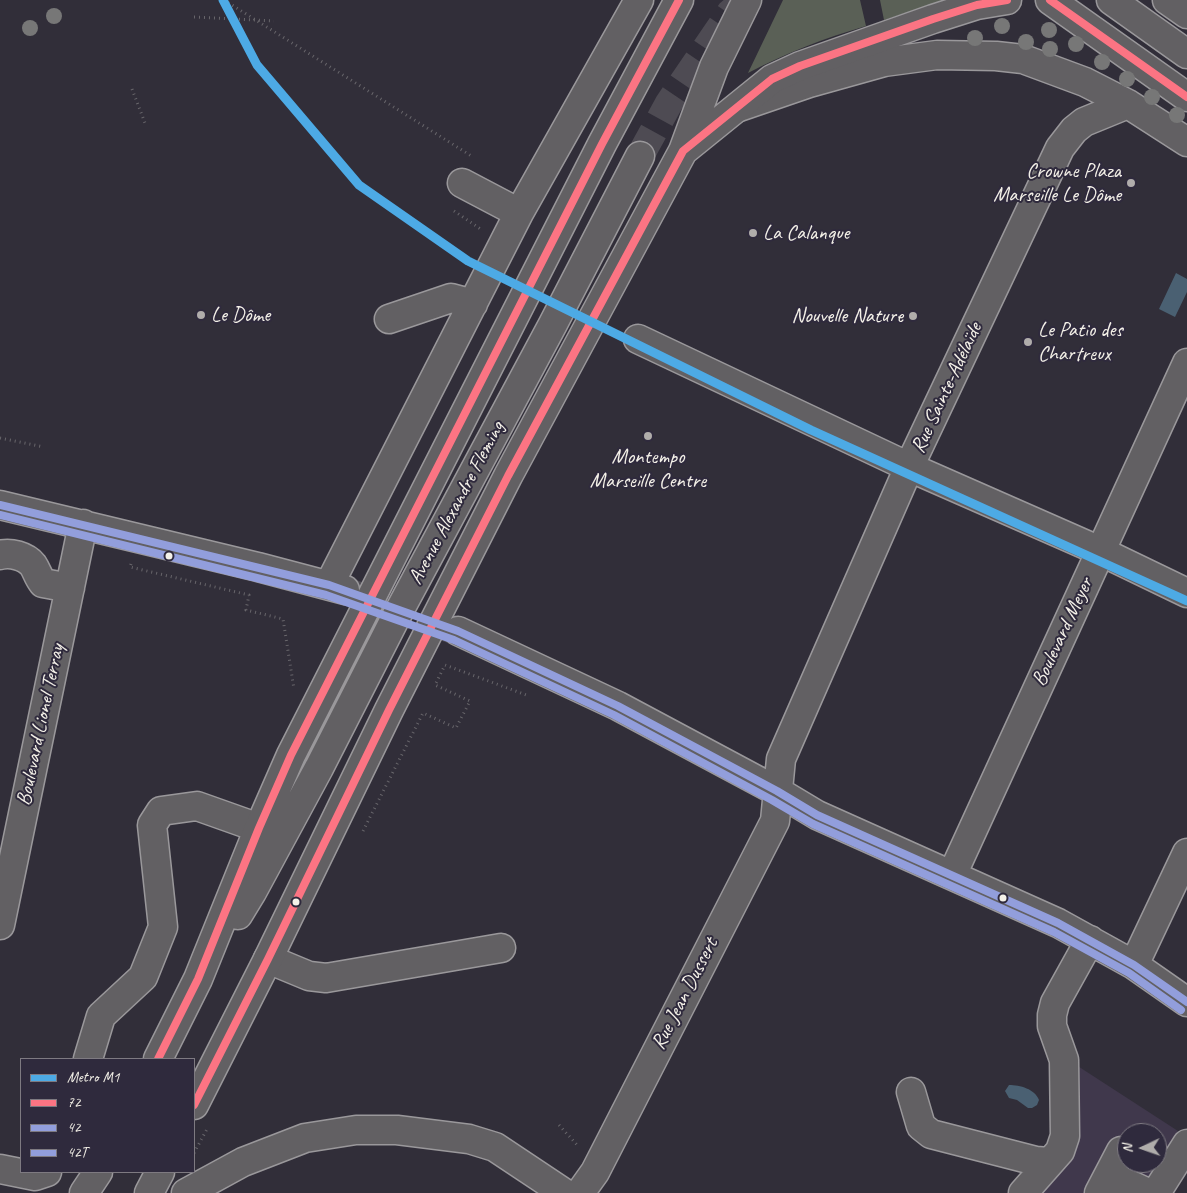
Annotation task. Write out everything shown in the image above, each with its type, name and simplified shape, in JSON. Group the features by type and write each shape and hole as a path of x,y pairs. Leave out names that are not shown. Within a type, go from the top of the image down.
{"street":[{"path":"0,505 337,588 503,244 639,0"},
{"name":"Avenue Alexandre Fleming","path":"158,1058 198,979 258,828 291,755 584,179 679,0"},
{"path":"683,151 714,67 747,0"},
{"path":"683,151 772,79 800,66 933,19 977,5 1007,0"},
{"path":"1050,0 1187,97"},
{"path":"1111,0 1187,54"},
{"path":"1167,0 1187,14"},
{"path":"737,107 809,83 884,62 937,55 996,56 1023,59 1085,82 1128,104 1187,142"},
{"name":"Rue Sainte-Adélaïde","path":"777,791 781,759 909,467 1060,148 1074,130 1084,122 1128,104"},
{"name":"Avenue Alexandre Fleming","path":"195,1103 268,959 389,710 504,485 683,151"},
{"name":"Avenue Alexandre Fleming","path":"198,979 252,892 640,156"},
{"path":"462,183 519,213"},
{"path":"389,319 451,298 473,304"},
{"path":"638,339 909,467 1100,551 1187,593"},
{"name":"Boulevard Meyer","path":"952,875 1100,551 1180,396 1187,363"},
{"name":"Boulevard Lionel Terray","path":"0,925 83,524"},
{"path":"0,555 7,553 20,556 32,564 43,582 70,588"},
{"path":"458,632 618,706 777,791 817,815 1058,923 1134,965 1187,1002"},
{"name":"Rue Jean Dussert","path":"580,1193 595,1172 775,821 777,791"},
{"path":"88,1058 101,1016 143,977 162,927 152,825 161,811 197,806 258,828"},
{"path":"1134,965 1187,853"},
{"path":"1037,1176 1060,1151 1065,1136 1064,1060 1052,1026 1052,1015 1055,1003 1090,940"},
{"path":"268,959 309,976 326,978 501,948"},
{"path":"911,1092 921,1126 931,1134 1036,1161 1037,1176"},
{"path":"186,1193 244,1162 305,1138 356,1130 397,1130 469,1139 495,1147 564,1193"},
{"path":"1156,1193 1187,1144"},
{"path":"1117,1159 1104,1184 1148,1193"},
{"path":"0,1170 35,1176 44,1173"},
{"path":"84,1193 97,1173"},
{"path":"93,1193 103,1173"},
{"path":"149,1193 159,1173"}],"path":[{"path":"224,0 480,162"},
{"path":"194,17 274,21"},
{"path":"132,89 145,122"},
{"path":"447,207 503,244"},
{"path":"0,438 44,447"},
{"path":"246,610 283,619 294,691"},
{"path":"423,713 456,728 470,701 435,685 442,671"},
{"path":"559,1125 579,1144"}],"shaded area":[{"path":"783,0 860,0 866,26 806,46 748,73"},
{"path":"880,0 947,0 884,20"},
{"path":"1070,1061 1166,1123 1117,1123 1117,1173 1151,1173 1138,1193 1033,1193 1044,1180"},
{"path":"1167,1124 1178,1131 1167,1148"}],"water":[{"path":"1176,273 1187,279 1187,292 1175,317 1159,309"},
{"path":"1009,1085 1031,1090 1039,1100 1037,1105 1028,1108 1017,1100 1009,1098 1005,1091"}],"tunnel":[{"path":"640,156 669,103 730,13 736,8"},
{"path":"348,592 456,631"}],"metro line":[{"name":"M1","path":"223,0 257,65 359,185 468,261 811,430 1187,601"}],"transit line":[{"name":"72","path":"158,1058 198,979 259,828 291,755 602,144 679,0"},
{"name":"72","path":"195,1103 268,959 389,710 508,476 683,151 772,79 800,66 933,19 977,5 1007,0"},
{"name":"72","path":"1050,0 1187,97"},
{"name":"42","path":"0,505 329,585 458,631 618,706 777,791 817,815 1058,923 1134,965 1187,1002"},
{"name":"42T","path":"0,515 326,595 454,640 614,715 813,824 1054,932 1129,973 1181,1010"}],"place":[{"name":"Crowne Plaza Marseille Le Dôme","path":"1131,183"},
{"name":"La Calanque","path":"753,233"},
{"name":"Le Dôme","path":"201,315"},
{"name":"Nouvelle Nature","path":"913,316"},
{"name":"Le Patio des Chartreux","path":"1028,342"},
{"name":"Montempo Marseille Centre","path":"648,436"}]}
